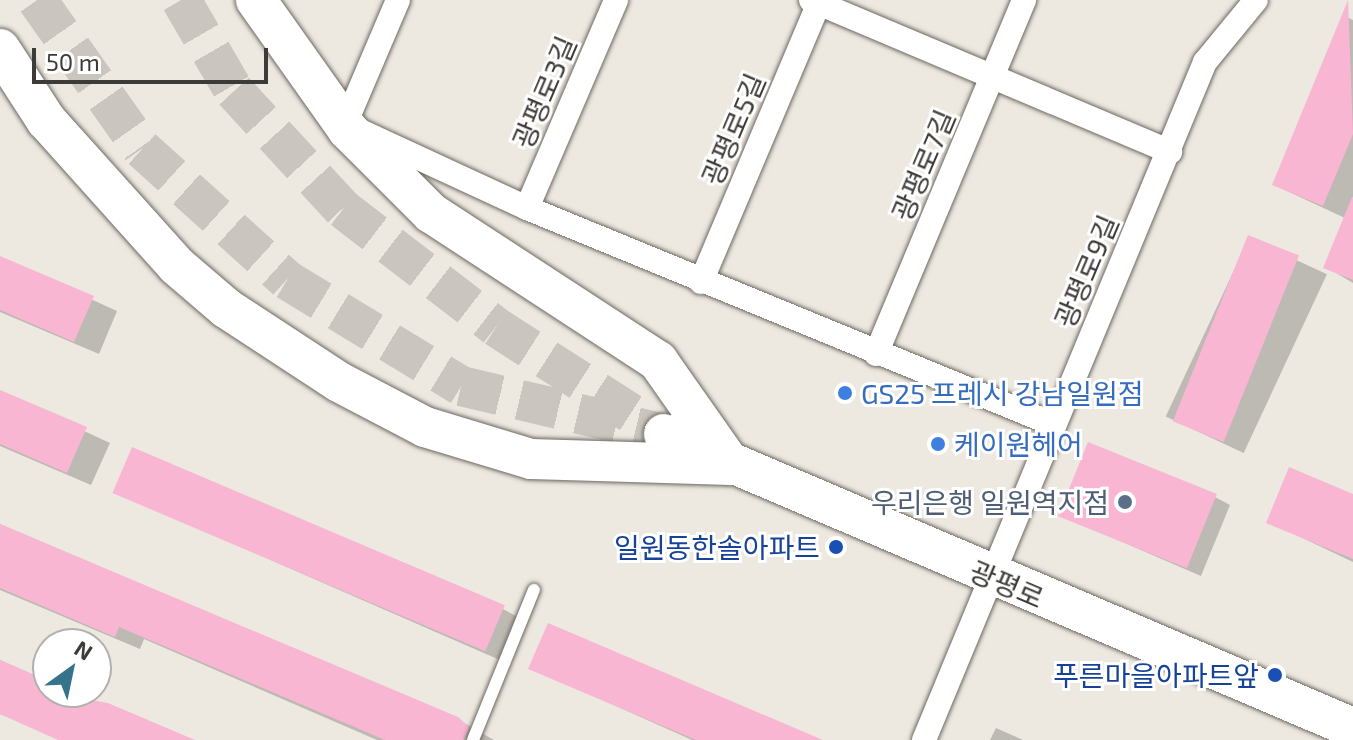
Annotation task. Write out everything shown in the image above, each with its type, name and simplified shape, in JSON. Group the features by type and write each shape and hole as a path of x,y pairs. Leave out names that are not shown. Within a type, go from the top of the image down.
{"main road":[{"path":"256,0 348,130 431,213 658,361 731,465"},
{"path":"0,49 46,120 177,266 226,308 339,382 425,427 531,459 731,465"},
{"name":"광평로","path":"664,434 990,577 1353,728"}],"street":[{"path":"398,0 345,124 527,208 701,282 1053,424"},
{"name":"광평로3길","path":"527,208 616,0"},
{"name":"광평로7길","path":"876,354 1024,0"},
{"name":"광평로9길","path":"924,740 1205,62 1256,0"},
{"path":"816,1 1170,152"},
{"name":"광평로5길","path":"701,282 816,1"}],"lane":[{"path":"473,740 534,590"}],"building":[{"path":"1348,0 1353,134 1323,206 1272,185"},
{"path":"1353,197 1353,280 1323,268"},
{"path":"1248,235 1299,256 1224,442 1173,421"},
{"path":"0,256 94,296 74,342 0,310"},
{"path":"0,390 87,427 67,473 0,444"},
{"path":"1088,442 1217,494 1187,568 1058,516"},
{"path":"132,447 505,605 485,651 112,493"},
{"path":"1289,467 1353,494 1353,559 1266,523"},
{"path":"0,524 458,717 469,727 464,740 385,740 119,627 115,637 112,636 112,628 94,628 0,588"},
{"path":"548,623 823,740 696,740 528,669"},
{"path":"0,660 32,674 32,708 112,708 112,705 195,740 58,740 0,714"}],"tunnel":[{"path":"37,0 142,149 287,280 461,386 664,434"},
{"path":"181,0 234,91 343,209 496,327 637,417"}],"place":[{"name":"GS25 프레시 강남일원점","path":"845,393"},
{"name":"케이원헤어","path":"938,444"},
{"name":"우리은행 일원역지점","path":"1125,502"},
{"name":"일원동한솔아파트","path":"836,547"},
{"name":"푸른마을아파트앞","path":"1275,675"}]}
